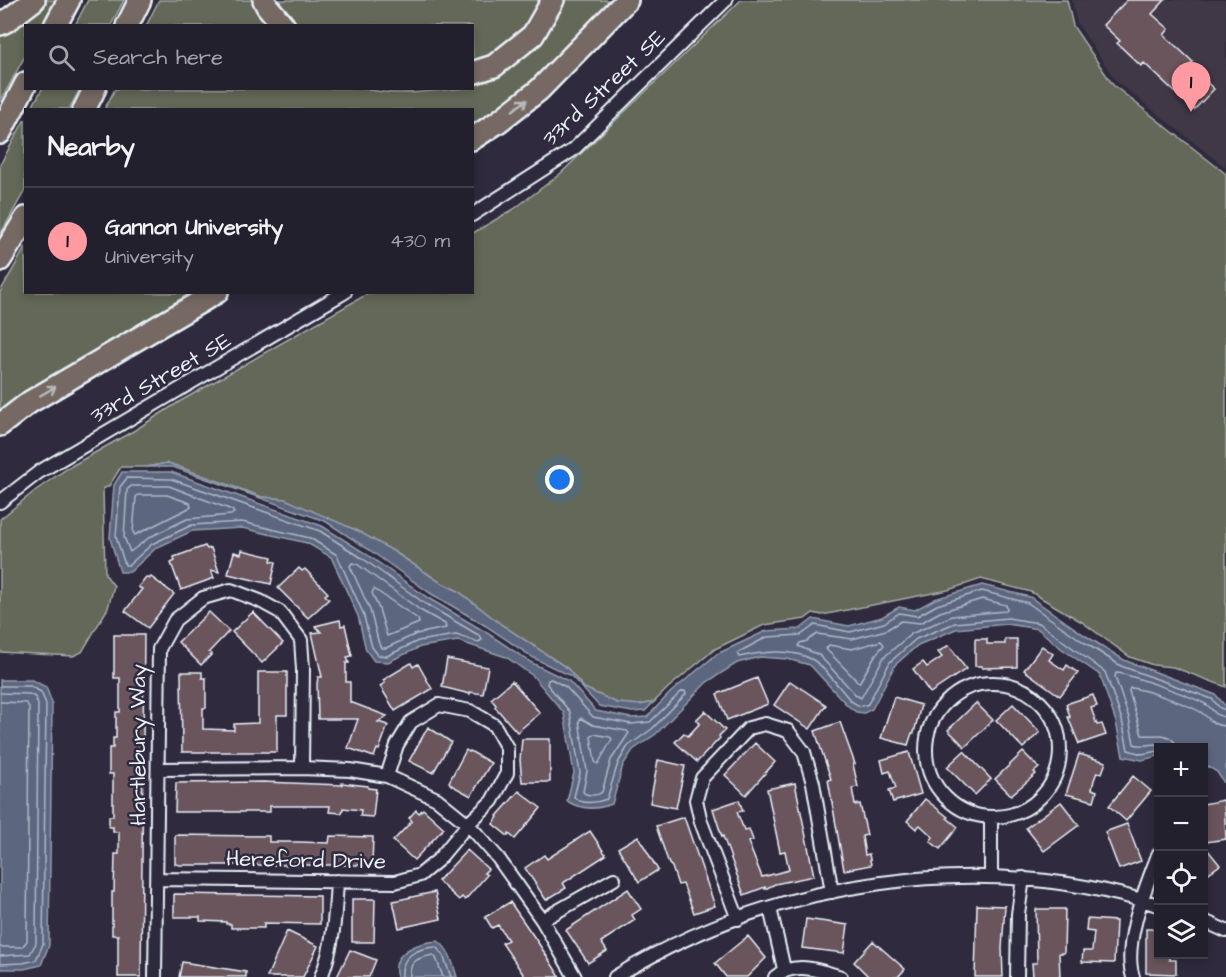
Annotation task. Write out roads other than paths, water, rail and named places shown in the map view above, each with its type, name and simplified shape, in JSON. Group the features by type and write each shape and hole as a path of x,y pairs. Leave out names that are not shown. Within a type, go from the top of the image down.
{"highway":[{"path":"0,24 34,0"},
{"path":"56,24 69,0"},
{"path":"128,24 140,0"},
{"path":"264,0 282,24"},
{"path":"474,72 494,66 533,35 553,0"},
{"path":"598,29 616,0"},
{"path":"474,138 539,90 627,0"},
{"path":"0,133 24,87"},
{"path":"85,108 93,90"},
{"path":"0,260 24,221"},
{"path":"0,425 30,402 214,294"}],"street":[{"name":"33rd Street SE","path":"474,214 573,150 726,0"},
{"name":"33rd Street SE","path":"0,502 39,472 342,294"},
{"name":"Hartlebury Way","path":"155,977 159,649 175,620 202,598 231,590 260,601 280,612 301,640 302,768"},
{"path":"996,682 1025,690 1048,710 1061,738 1059,768 1045,795 1021,813 991,819 961,811 938,791 926,763 927,733 941,706 966,688 996,682"},
{"name":"Hereford Drive","path":"157,879 395,882 420,875 438,860 468,824 492,801 507,773 507,748 494,725 470,711 439,705 411,722 397,745 387,776"},
{"path":"738,919 701,822 696,800 702,778 750,728 765,724 788,731 804,752 813,783 832,891"},
{"path":"158,770 302,768 350,770 387,776 436,799 468,824 498,858 542,920 575,977"},
{"path":"991,819 991,877"},
{"path":"1133,977 1130,966 1132,941 1142,900 1154,866"},
{"path":"615,977 689,936 770,908 832,891 951,877 1023,878 1084,887 1154,904"},
{"path":"1017,977 1018,914 1023,878"},
{"path":"542,920 614,879"},
{"path":"321,977 330,957 337,881"},
{"path":"770,908 780,973 815,969 841,977"},
{"path":"1208,923 1226,931"}],"water":[{"path":"168,463 262,497 285,499 358,531 458,591 502,625 567,668 584,688 617,703 640,705 654,702 645,711 632,712 599,706 571,676 534,658 430,593 325,521 173,467 146,467"},
{"path":"122,472 171,472 322,526 365,553 428,598 532,663 569,681 596,711 631,718 647,717 671,692 717,654 766,631 800,629 813,619 849,626 882,617 899,607 915,610 935,599 982,585 1030,597 1124,660 1216,695 1226,707 1226,786 1217,772 1208,766 1208,743 1154,743 1154,757 1142,760 1123,756 1116,722 1100,675 1038,629 1007,624 956,629 918,645 895,665 872,709 864,713 856,712 847,705 810,665 787,659 760,657 737,663 707,682 656,734 633,750 623,765 612,804 594,808 578,806 567,801 574,773 564,713 533,676 506,657 458,641 420,647 388,662 374,661 366,650 358,616 331,557 307,543 242,528 192,531 156,548 130,572 120,572 110,538 114,485"},
{"path":"0,680 32,680 46,687 52,703 49,945 41,965 24,969 0,969"},
{"path":"438,941 448,952 457,977 397,977 397,961 401,955 415,946"}],"place":[{"name":"Gannon University","path":"1191,112"}]}
